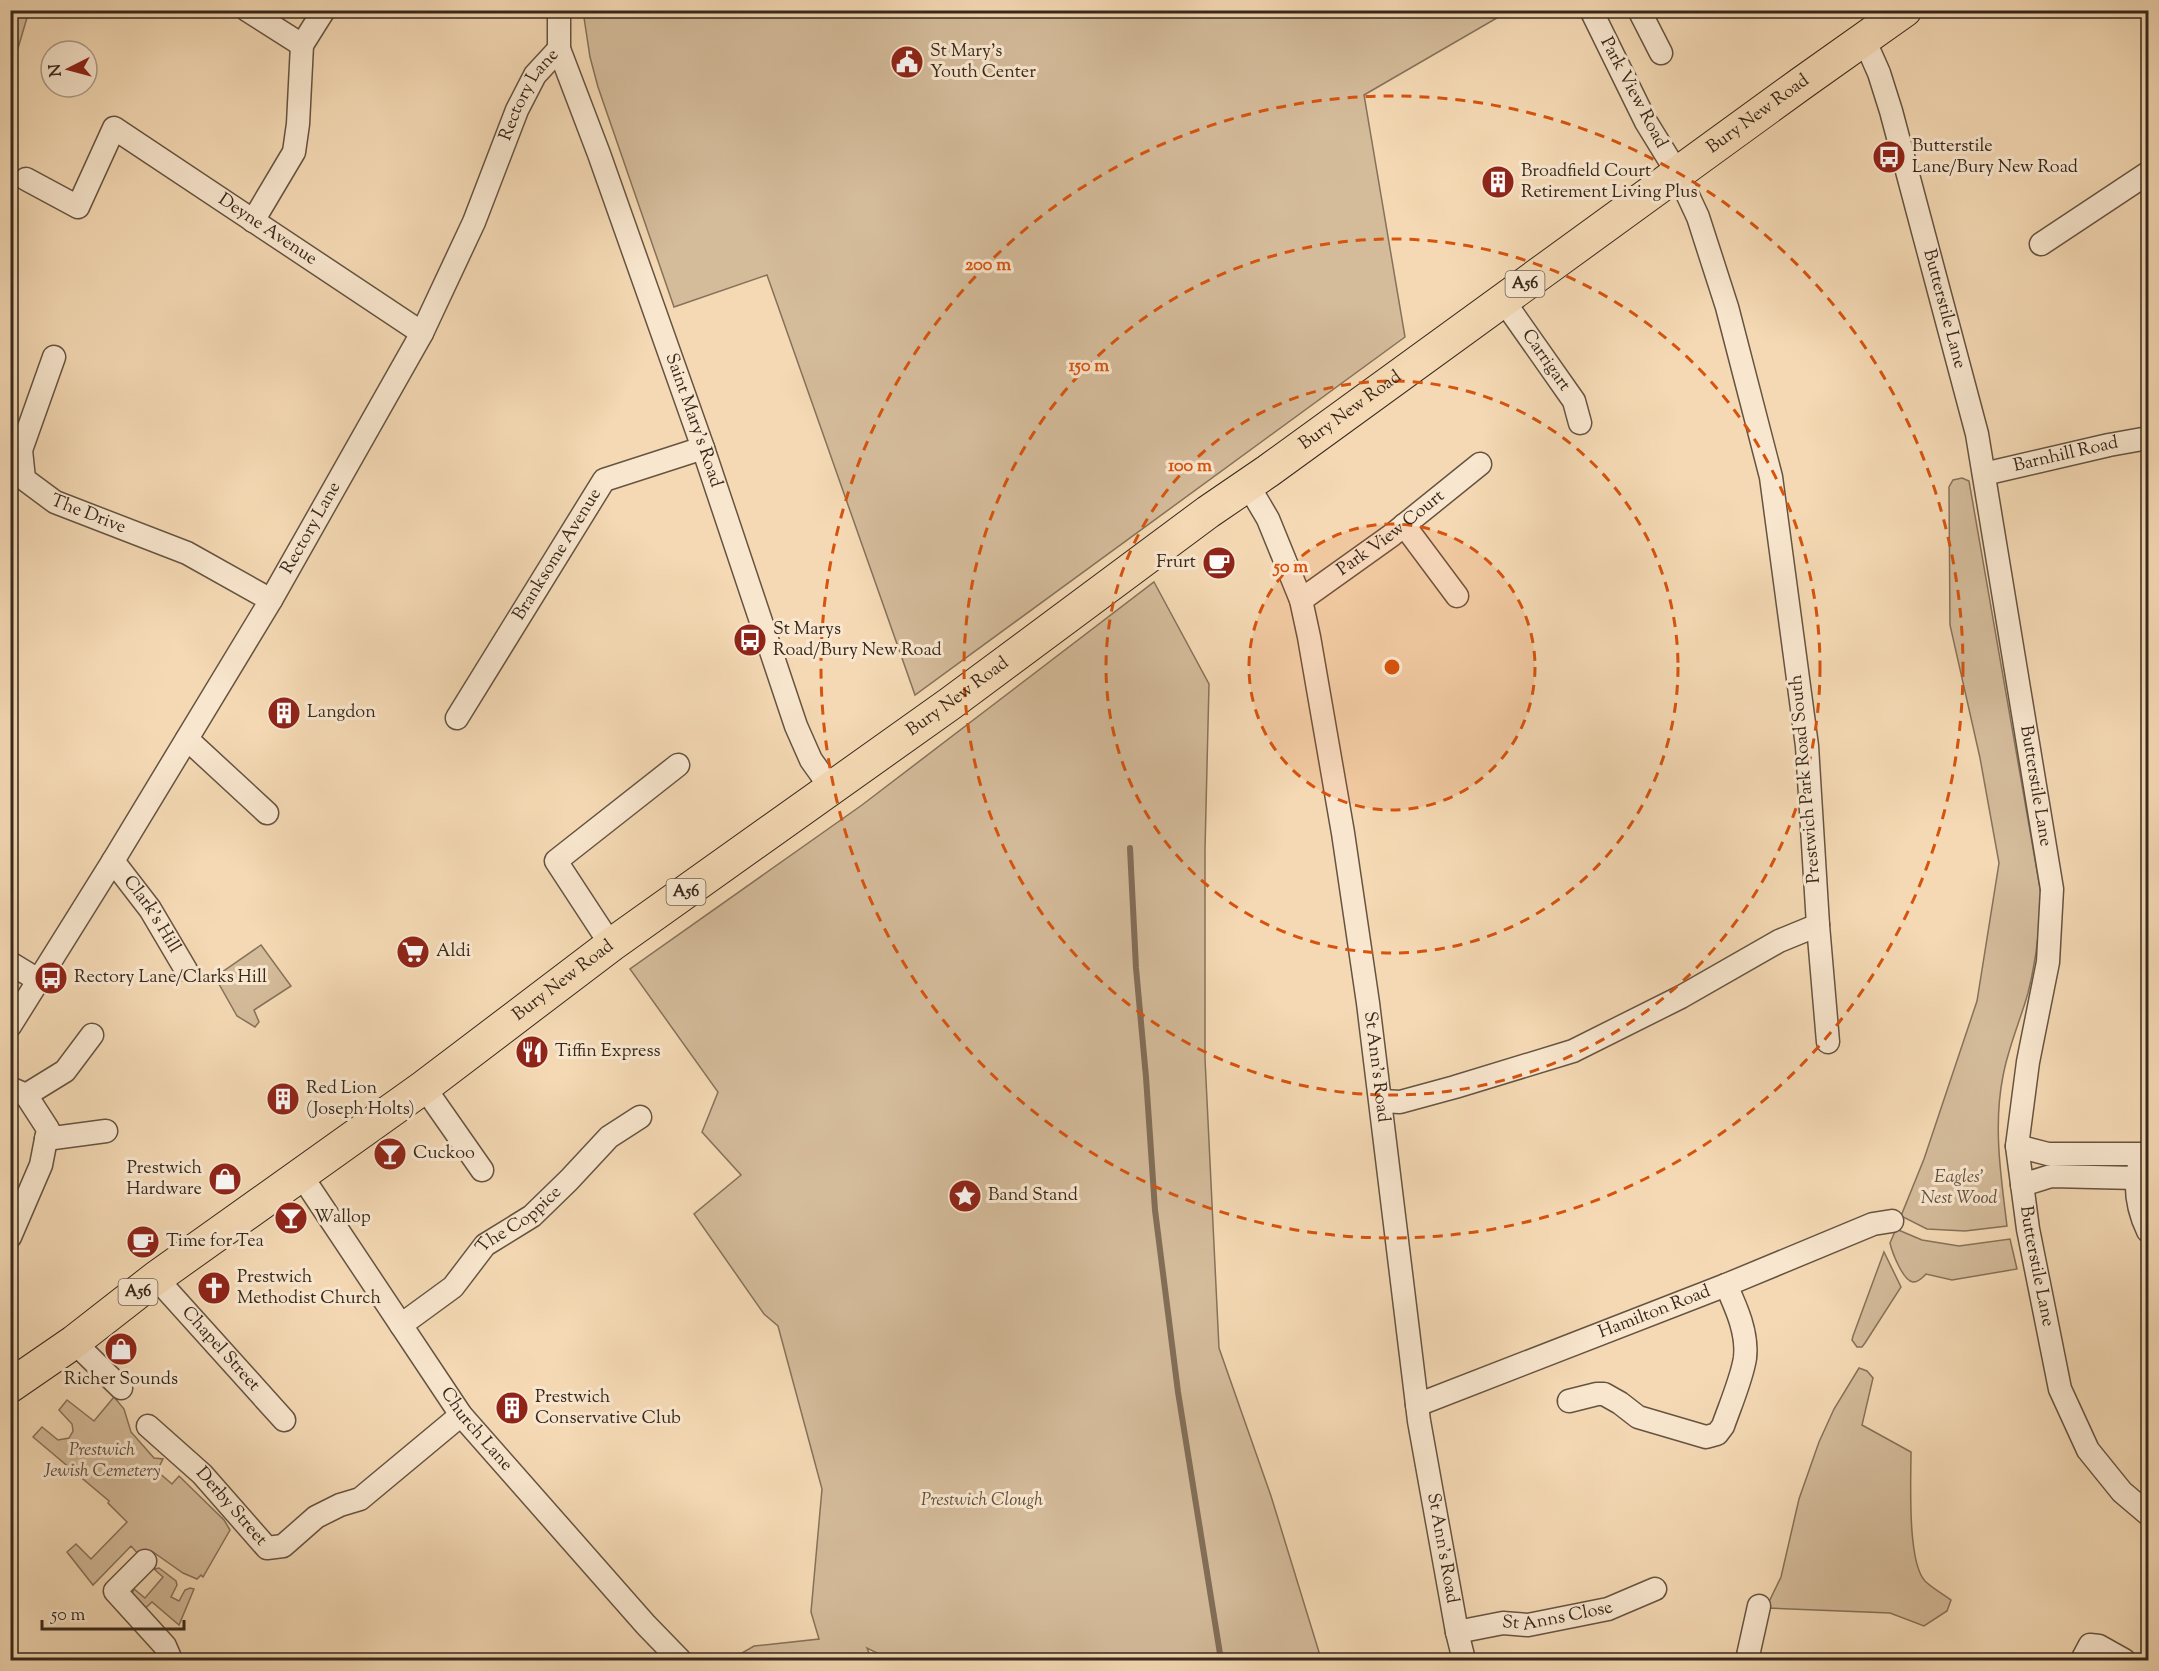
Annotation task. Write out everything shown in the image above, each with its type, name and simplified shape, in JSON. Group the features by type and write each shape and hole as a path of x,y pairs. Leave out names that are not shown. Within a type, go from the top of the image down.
{"highway":[{"name":"Bury New Road","path":"10,1386 74,1342 156,1278 424,1088 611,945 951,703 1208,512 1905,10"}],"street":[{"path":"248,10 302,45"},
{"path":"253,221 294,152 298,124 302,45 324,10"},
{"name":"Rectory Lane","path":"10,1026 271,600 422,333 474,222 517,110 535,75 560,49 559,10"},
{"name":"Park View Road","path":"1591,10 1646,122 1678,174"},
{"path":"1639,10 1661,53"},
{"name":"Butterstile Lane","path":"1864,39 1879,73 1891,111 1977,434 2052,889 2048,962 2028,1062 2017,1146 2028,1229 2060,1389 2088,1450 2122,1492 2148,1514"},
{"name":"Saint Mary's Road","path":"560,49 703,447 796,726 811,760 831,788"},
{"name":"Deyne Avenue","path":"26,179 78,207 114,128 422,333"},
{"path":"2040,244 2148,173"},
{"name":"Prestwich Park Road South","path":"1678,174 1698,217 1727,307 1771,477 1807,746 1828,1042"},
{"name":"Carrigart","path":"1503,300 1574,401 1580,423"},
{"name":"The Drive","path":"54,357 21,450 24,478 55,502 187,553 271,600"},
{"name":"Barnhill Road","path":"1984,474 2148,438"},
{"name":"Branksome Avenue","path":"457,717 604,480 703,447"},
{"name":"Park View Court","path":"1300,600 1404,525 1480,464"},
{"name":"St Ann's Road","path":"1248,485 1268,519 1300,600 1342,833 1381,1101 1417,1405 1457,1632 1464,1660"},
{"path":"1404,525 1457,596"},
{"path":"187,739 267,813"},
{"path":"611,945 556,861 678,765"},
{"name":"Clark's Hill","path":"113,861 150,909 186,970"},
{"path":"1381,1101 1400,1102 1455,1088 1572,1051 1681,997 1779,941 1818,926"},
{"path":"10,963 38,980"},
{"path":"10,1238 41,1165 48,1129 18,1091 65,1071 92,1035"},
{"path":"424,1088 482,1170"},
{"name":"The Coppice","path":"401,1325 453,1287 485,1245 532,1216 609,1137 640,1117"},
{"path":"46,1139 106,1131"},
{"path":"2017,1146 2048,1154 2145,1149 2136,1178 2137,1197 2148,1231"},
{"name":"Church Lane","path":"301,1175 461,1415 646,1625 680,1660"},
{"path":"2022,1185 2051,1176 2136,1178"},
{"name":"Hamilton Road","path":"1417,1405 1873,1224 1892,1221"},
{"name":"Chapel Street","path":"156,1278 284,1420"},
{"path":"1569,1401 1604,1394 1620,1402 1638,1417 1706,1437 1717,1434 1723,1426 1745,1358 1744,1337 1739,1316 1726,1284"},
{"path":"74,1342 121,1388"},
{"name":"Derby Street","path":"148,1426 202,1474 267,1548 283,1546 316,1517 340,1505 360,1499 461,1415"},
{"path":"145,1561 115,1591 165,1646 171,1660"},
{"name":"St Anns Close","path":"1457,1632 1503,1623 1528,1625 1608,1609 1655,1589"},
{"path":"1747,1660 1759,1606"},
{"path":"2082,1660 2090,1645 2099,1646 2124,1660"}],"green space":[{"path":"583,10 1509,11 1364,95 1405,337 915,695 767,275 674,307 598,87 590,57"},
{"path":"10,11 29,11 11,72"},
{"name":"Eagles' Nest Wood","path":"1962,478 1969,481 2041,894 2040,919 2031,981 2008,1055 2000,1095 1998,1133 2007,1226 1965,1231 1927,1229 1901,1216 1924,1159 1977,1001 1999,863 1980,758 1950,625 1949,487 1953,480"},
{"name":"Prestwich Clough","path":"1154,582 1209,684 1205,849 1205,1059 1219,1348 1271,1496 1319,1652 1319,1660 891,1660 867,1648 872,1660 730,1660 754,1646 819,1639 811,1612 822,1489 778,1326 764,1314 694,1214 741,1175 702,1132 718,1092 630,969 862,805"},
{"path":"261,945 291,986 254,1010 259,1022 255,1027 237,1016 215,977"},
{"name":"Eagles' Nest Wood","path":"1896,1229 1922,1240 1959,1246 2010,1239 2017,1269 1952,1280 1926,1274 1913,1282 1905,1277 1891,1247 1890,1243"},
{"path":"1884,1252 1901,1287 1865,1343 1862,1347 1857,1347 1852,1340 1853,1336"},
{"path":"1859,1368 1867,1371 1873,1378 1862,1425 1911,1452 1911,1520 1919,1571 1928,1584 1951,1600 1947,1611 1924,1626 1890,1613 1766,1608 1781,1577 1799,1499 1819,1442 1834,1409"},
{"name":"Prestwich Jewish Cemetery","path":"114,1397 124,1409 131,1432 154,1458 163,1459 157,1471 172,1484 179,1476 224,1520 230,1530 203,1577 201,1575 197,1579 183,1573 153,1552 140,1556 131,1546 93,1585 67,1552 76,1544 91,1559 127,1522 108,1503 109,1501 33,1437 42,1427 58,1440 69,1438 73,1431 72,1424 59,1410 67,1400 94,1421"},
{"path":"159,1568 176,1581 177,1585 171,1597 179,1601 185,1590 194,1589 179,1625 152,1602 140,1613 130,1598 134,1589 145,1598 163,1577 154,1569"}],"waterway":[{"path":"1130,848 1136,968 1155,1210 1178,1392 1221,1660"}],"place":[{"name":"St Mary's Youth Center","path":"907,62"},
{"name":"Butterstile Lane/Bury New Road","path":"1889,157"},
{"name":"Broadfield Court Retirement Living Plus","path":"1498,182"},
{"name":"Frurt","path":"1219,563"},
{"name":"St Marys Road/Bury New Road","path":"750,640"},
{"name":"Langdon","path":"284,713"},
{"name":"Aldi","path":"413,952"},
{"name":"Rectory Lane/Clarks Hill","path":"51,978"},
{"name":"Tiffin Express","path":"532,1052"},
{"name":"Red Lion (Joseph Holts)","path":"283,1099"},
{"name":"Cuckoo","path":"390,1154"},
{"name":"Prestwich Hardware","path":"225,1179"},
{"name":"Band Stand","path":"965,1196"},
{"name":"Wallop","path":"291,1218"},
{"name":"Time for Tea","path":"143,1242"},
{"name":"Prestwich Methodist Church","path":"214,1288"},
{"name":"Richer Sounds","path":"121,1349"},
{"name":"Prestwich Conservative Club","path":"512,1408"}]}
